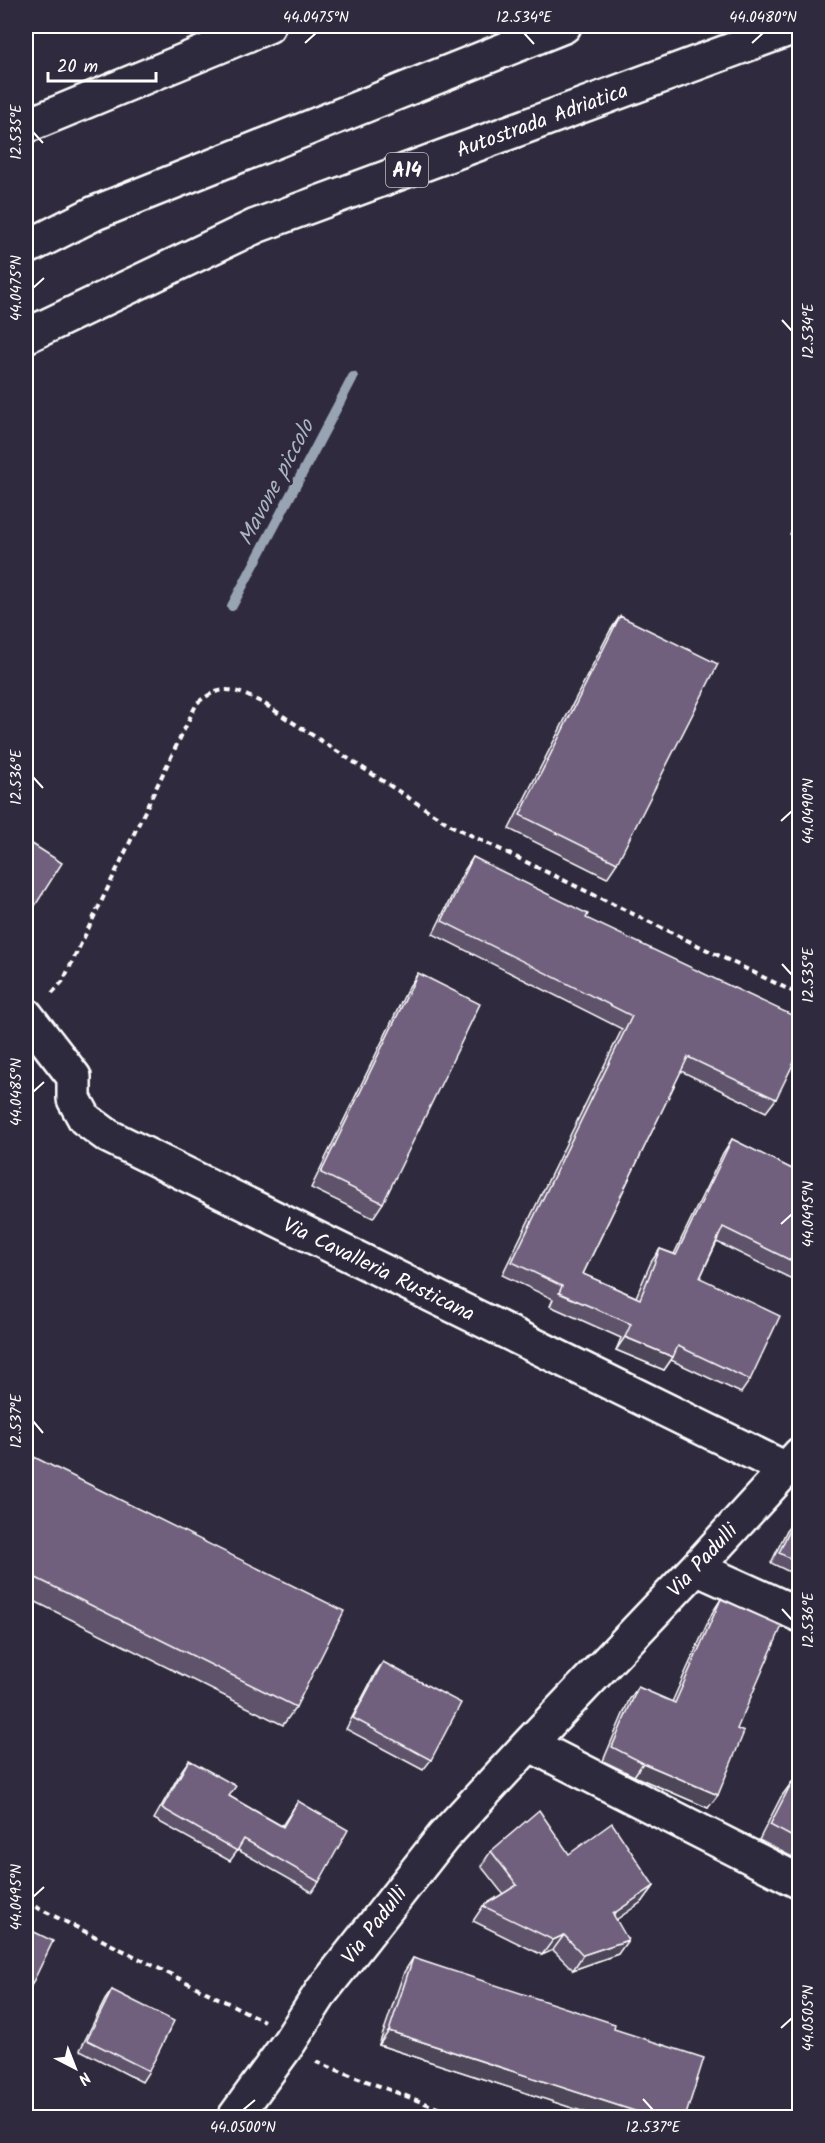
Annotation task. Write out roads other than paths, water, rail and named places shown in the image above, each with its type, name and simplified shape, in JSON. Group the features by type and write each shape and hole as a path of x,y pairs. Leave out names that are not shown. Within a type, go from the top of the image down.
{"main road":[{"path":"26,126 267,26"},
{"path":"26,248 95,213 564,26"},
{"name":"Autostrada Adriatica","path":"26,336 256,226 797,26"},
{"name":"Via Cavalleria Rusticana","path":"27,1017 74,1077 74,1100 85,1119 108,1136 795,1460"},
{"name":"Via Padulli","path":"234,2118 290,2041 322,1991 443,1837 795,1460"},
{"path":"696,1568 800,1615"},
{"path":"529,1744 800,1882"}],"waterway":[{"name":"Mavone piccolo","path":"232,606 353,377"}]}
